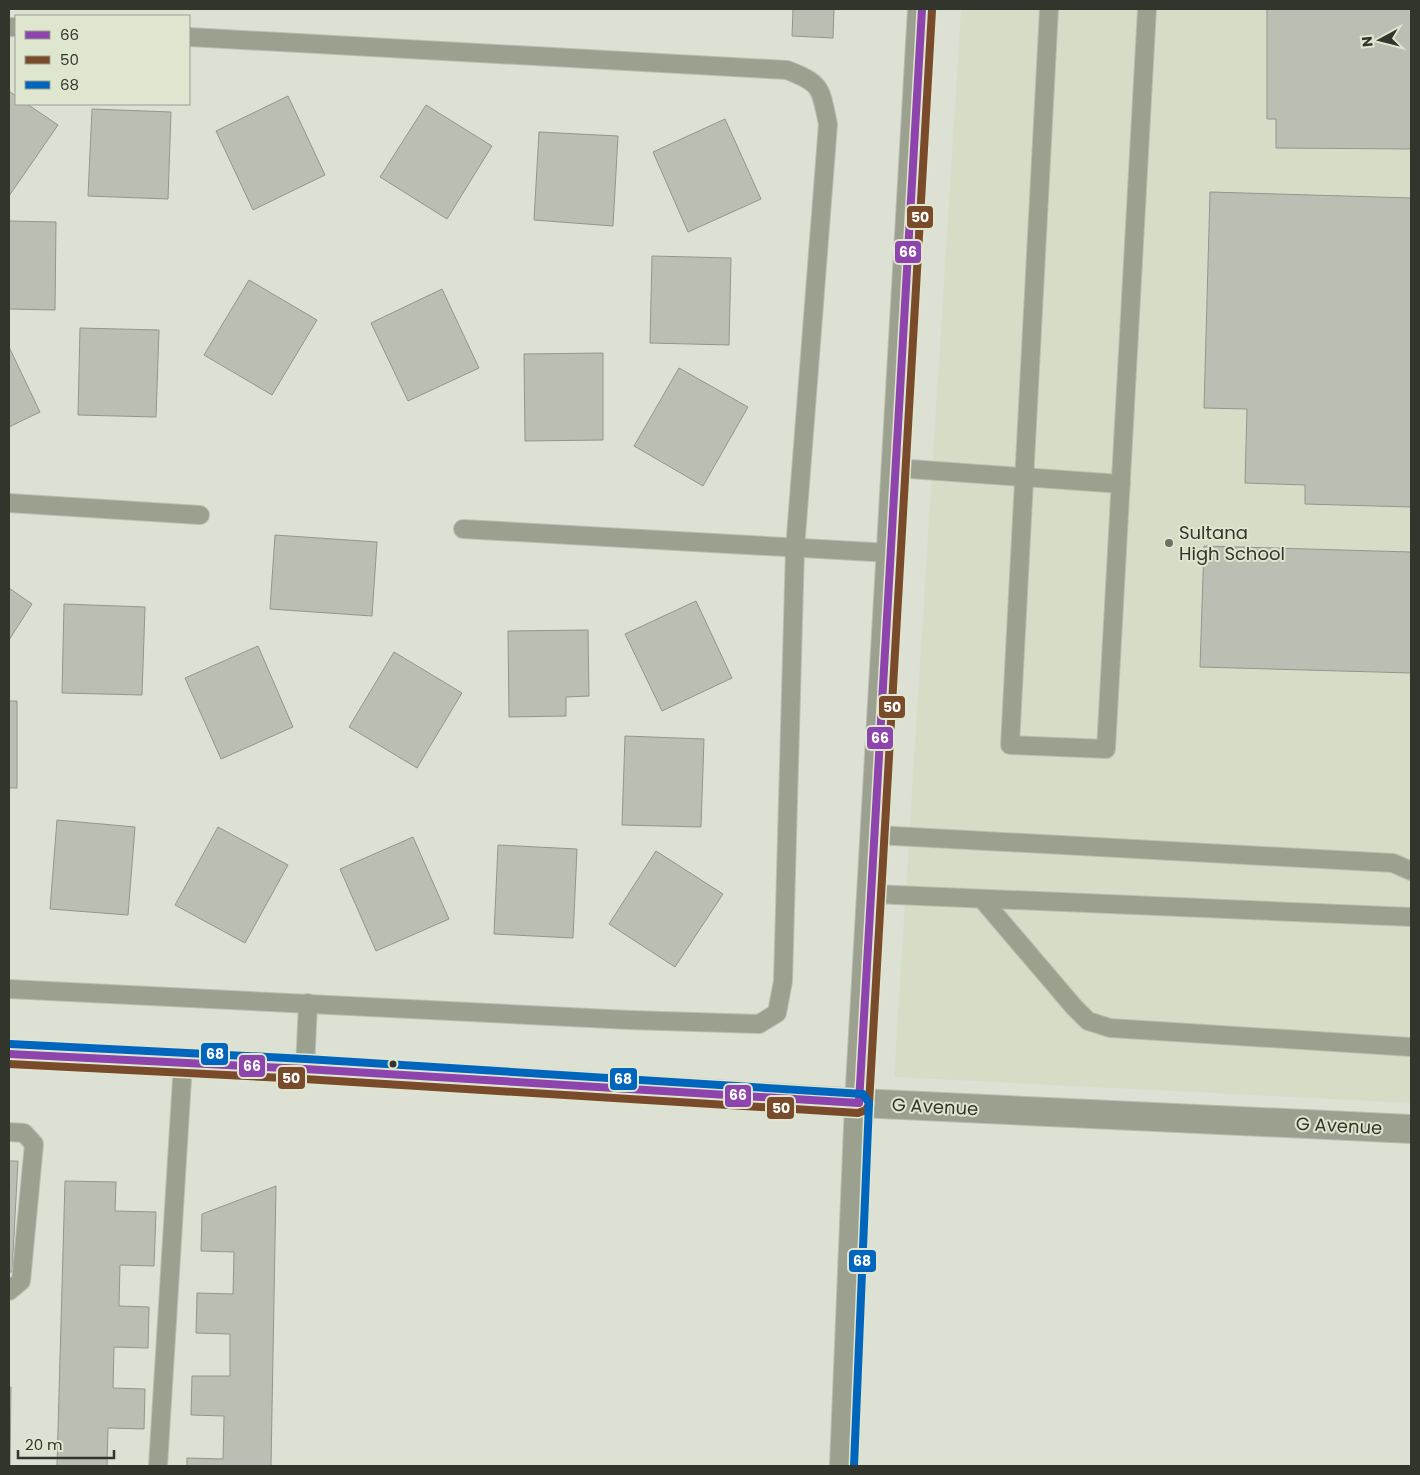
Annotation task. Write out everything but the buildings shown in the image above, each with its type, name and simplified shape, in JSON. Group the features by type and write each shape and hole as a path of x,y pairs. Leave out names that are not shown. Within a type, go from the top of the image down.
{"street":[{"path":"844,1466 860,1103 922,9"},
{"name":"G Avenue","path":"9,1054 304,1069 860,1103 1411,1129"}],"lane":[{"path":"1049,9 1010,745 1106,749 1147,9"},
{"path":"9,989 630,1020 758,1024 777,1013 784,981 795,549 828,124 821,92 811,79 786,70 190,37"},
{"path":"896,468 1120,484"},
{"path":"9,504 200,515"},
{"path":"463,529 891,553"},
{"path":"876,835 1393,863 1411,871"},
{"path":"873,894 1411,917"},
{"path":"982,899 1074,1007 1088,1020 1110,1028 1411,1047"},
{"path":"304,1069 308,1003"},
{"path":"158,1466 183,1063"},
{"path":"9,1132 24,1133 34,1144 21,1281 9,1290"}],"shaded area":[{"name":"Sultana High School","path":"961,9 1411,9 1411,1103 894,1077"}],"transit line":[{"name":"66","path":"9,1054 305,1069 859,1103 922,9"},
{"name":"50","path":"9,1064 304,1079 858,1113 866,1110 869,1104 932,10"},
{"name":"68","path":"10,1044 306,1059 863,1094 869,1103 854,1466"}],"place":[{"name":"Sultana High School","path":"1169,543"}]}
